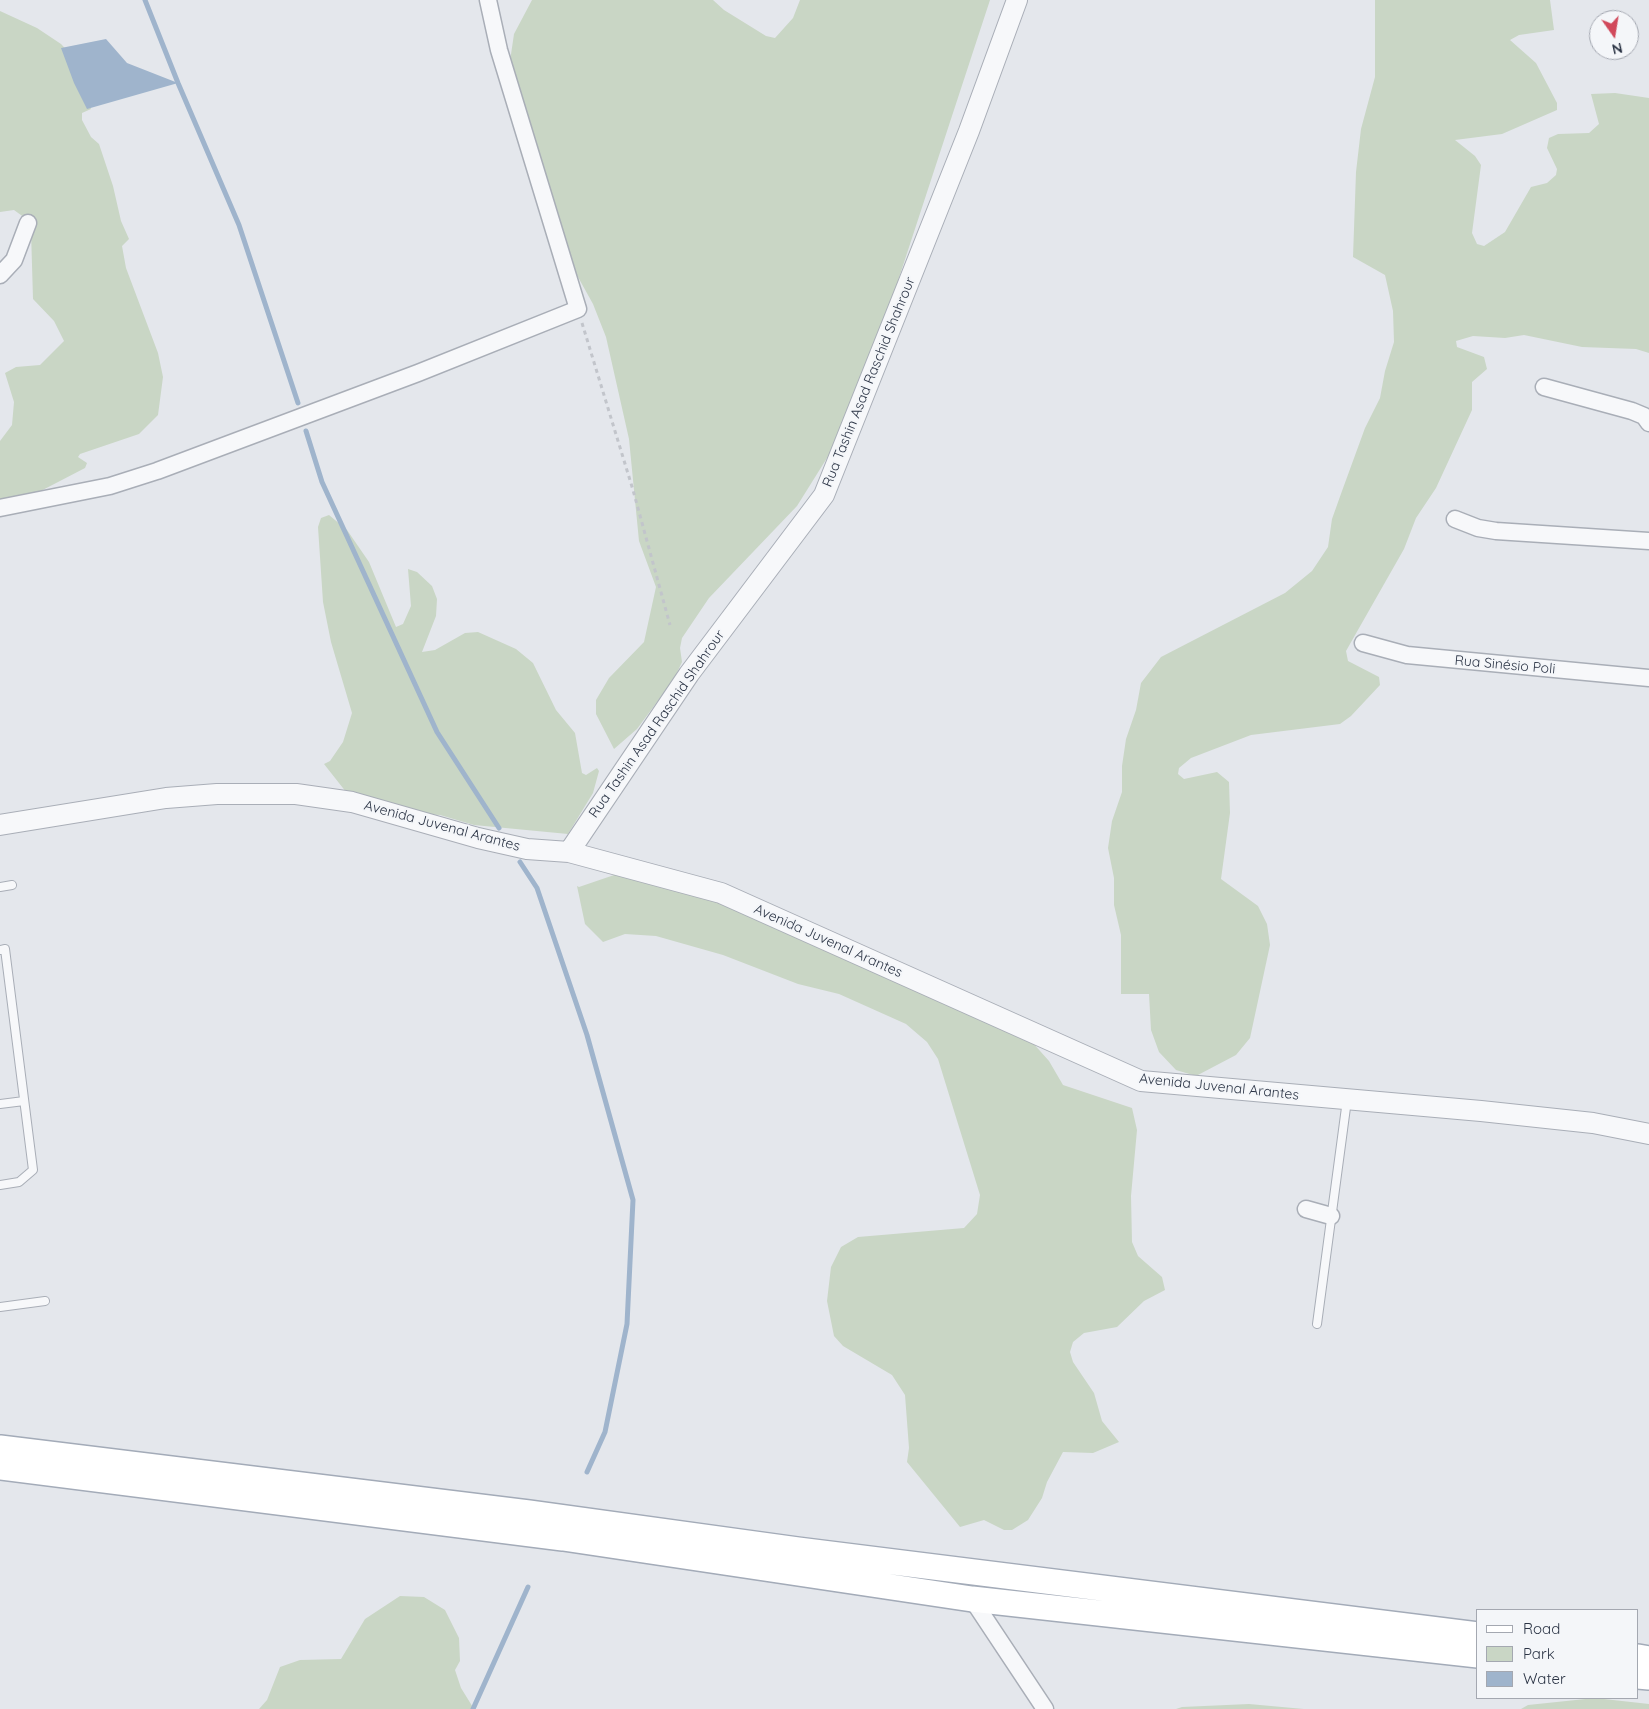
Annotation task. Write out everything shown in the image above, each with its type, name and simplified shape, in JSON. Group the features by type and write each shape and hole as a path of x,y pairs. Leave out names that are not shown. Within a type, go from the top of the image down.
{"main road":[{"path":"0,1448 529,1512 798,1550 1476,1635"},
{"path":"0,1467 563,1538 972,1599 1476,1655"}],"street":[{"path":"0,508 110,486 157,471 418,373 578,310 499,50 488,0"},
{"name":"Rua Tashin Asad Raschid Shahrour","path":"569,852 689,674 824,495 969,131 1017,0"},
{"path":"0,275 14,260 28,222"},
{"path":"1544,387 1632,411 1644,416 1649,423"},
{"path":"1455,519 1496,531 1649,541"},
{"name":"Rua Sinésio Poli","path":"1363,643 1407,655 1649,678"},
{"name":"Avenida Juvenal Arantes","path":"0,825 166,798 217,794 296,794 352,802 478,838 519,847 569,852 720,893 1141,1081 1593,1123 1649,1134"},
{"path":"1306,1209 1331,1216"},
{"path":"972,1599 1045,1709"}],"lane":[{"path":"0,887 12,886"},
{"path":"0,950 4,949 32,1170 20,1182 0,1185"},
{"path":"0,1104 24,1100"},
{"path":"1317,1324 1347,1100"},
{"path":"0,1307 45,1301"}],"path":[{"path":"578,310 633,490 670,625"}],"green space":[{"path":"532,0 713,0 724,10 766,36 775,38 793,18 800,0 990,0 892,299 832,450 797,506 709,598 682,638 680,648 682,662 674,679 637,729 614,749 596,714 596,700 609,678 644,642 656,587 639,541 629,439 606,337 593,304 553,232 510,61 514,34"},
{"path":"1375,0 1550,0 1554,30 1519,35 1510,40 1536,63 1557,103 1557,110 1502,134 1455,140 1475,156 1481,165 1472,233 1477,244 1484,246 1505,232 1531,187 1547,183 1556,175 1557,169 1547,148 1549,138 1558,134 1589,133 1599,124 1591,94 1615,93 1649,98 1649,353 1636,349 1582,347 1524,335 1505,338 1473,336 1456,341 1457,347 1484,357 1487,369 1472,382 1472,410 1436,488 1416,518 1404,549 1346,651 1348,661 1379,677 1380,685 1351,716 1340,724 1251,735 1191,758 1179,768 1178,774 1184,779 1217,772 1229,782 1230,813 1221,879 1258,906 1267,924 1270,945 1250,1038 1236,1055 1196,1076 1176,1070 1159,1052 1151,1030 1149,994 1121,994 1121,935 1114,905 1114,878 1108,848 1112,821 1122,792 1122,766 1126,739 1136,710 1141,683 1161,657 1285,593 1312,571 1328,547 1332,519 1365,428 1380,398 1385,371 1394,342 1393,311 1385,275 1353,257 1356,172 1361,129 1375,77"},
{"path":"0,11 37,28 61,44 82,66 91,109 82,113 82,120 91,137 99,144 113,186 121,221 129,239 122,246 126,268 158,353 163,377 158,415 139,434 80,454 78,457 87,463 85,468 8,508 0,507 0,441 12,425 14,402 5,373 16,367 40,365 64,341 54,321 33,299 31,231 25,218 14,210 0,212"},
{"path":"329,515 347,530 369,562 396,627 403,624 411,606 408,569 417,572 432,586 437,599 436,616 422,652 435,650 465,633 478,632 516,649 533,663 556,710 575,733 582,773 586,775 597,768 599,771 593,793 568,834 474,825 440,815 386,812 350,797 324,764 330,761 343,742 352,713 331,642 323,602 318,527 321,518"},
{"path":"620,873 658,876 1024,1033 1049,1061 1063,1085 1132,1108 1137,1130 1131,1196 1132,1242 1138,1256 1162,1277 1165,1290 1144,1301 1117,1327 1084,1333 1073,1342 1070,1352 1073,1362 1094,1393 1102,1421 1119,1442 1093,1453 1063,1452 1047,1482 1042,1498 1028,1520 1012,1530 1004,1530 984,1520 960,1527 907,1462 909,1448 905,1395 892,1375 843,1346 834,1336 827,1301 831,1267 841,1247 858,1237 964,1228 977,1214 980,1195 938,1059 927,1042 906,1024 839,994 798,984 723,955 656,936 625,934 603,942 585,924 577,886 579,887"},
{"path":"400,1596 424,1597 445,1610 459,1638 460,1661 455,1670 461,1688 474,1709 259,1709 267,1700 280,1667 300,1660 341,1659 365,1619"},
{"path":"1604,1699 1649,1704 1649,1709 1521,1709 1528,1705"},
{"path":"1249,1704 1304,1709 1176,1709 1182,1707"}],"water":[{"path":"106,39 127,63 178,83 87,109 74,83 61,48"}],"waterway":[{"path":"145,0 178,83 239,225 298,403"},
{"path":"306,431 322,482 437,732 499,828"},
{"path":"520,862 537,888 587,1035 633,1200 627,1324 605,1432 587,1472"},
{"path":"473,1709 528,1587"}]}
